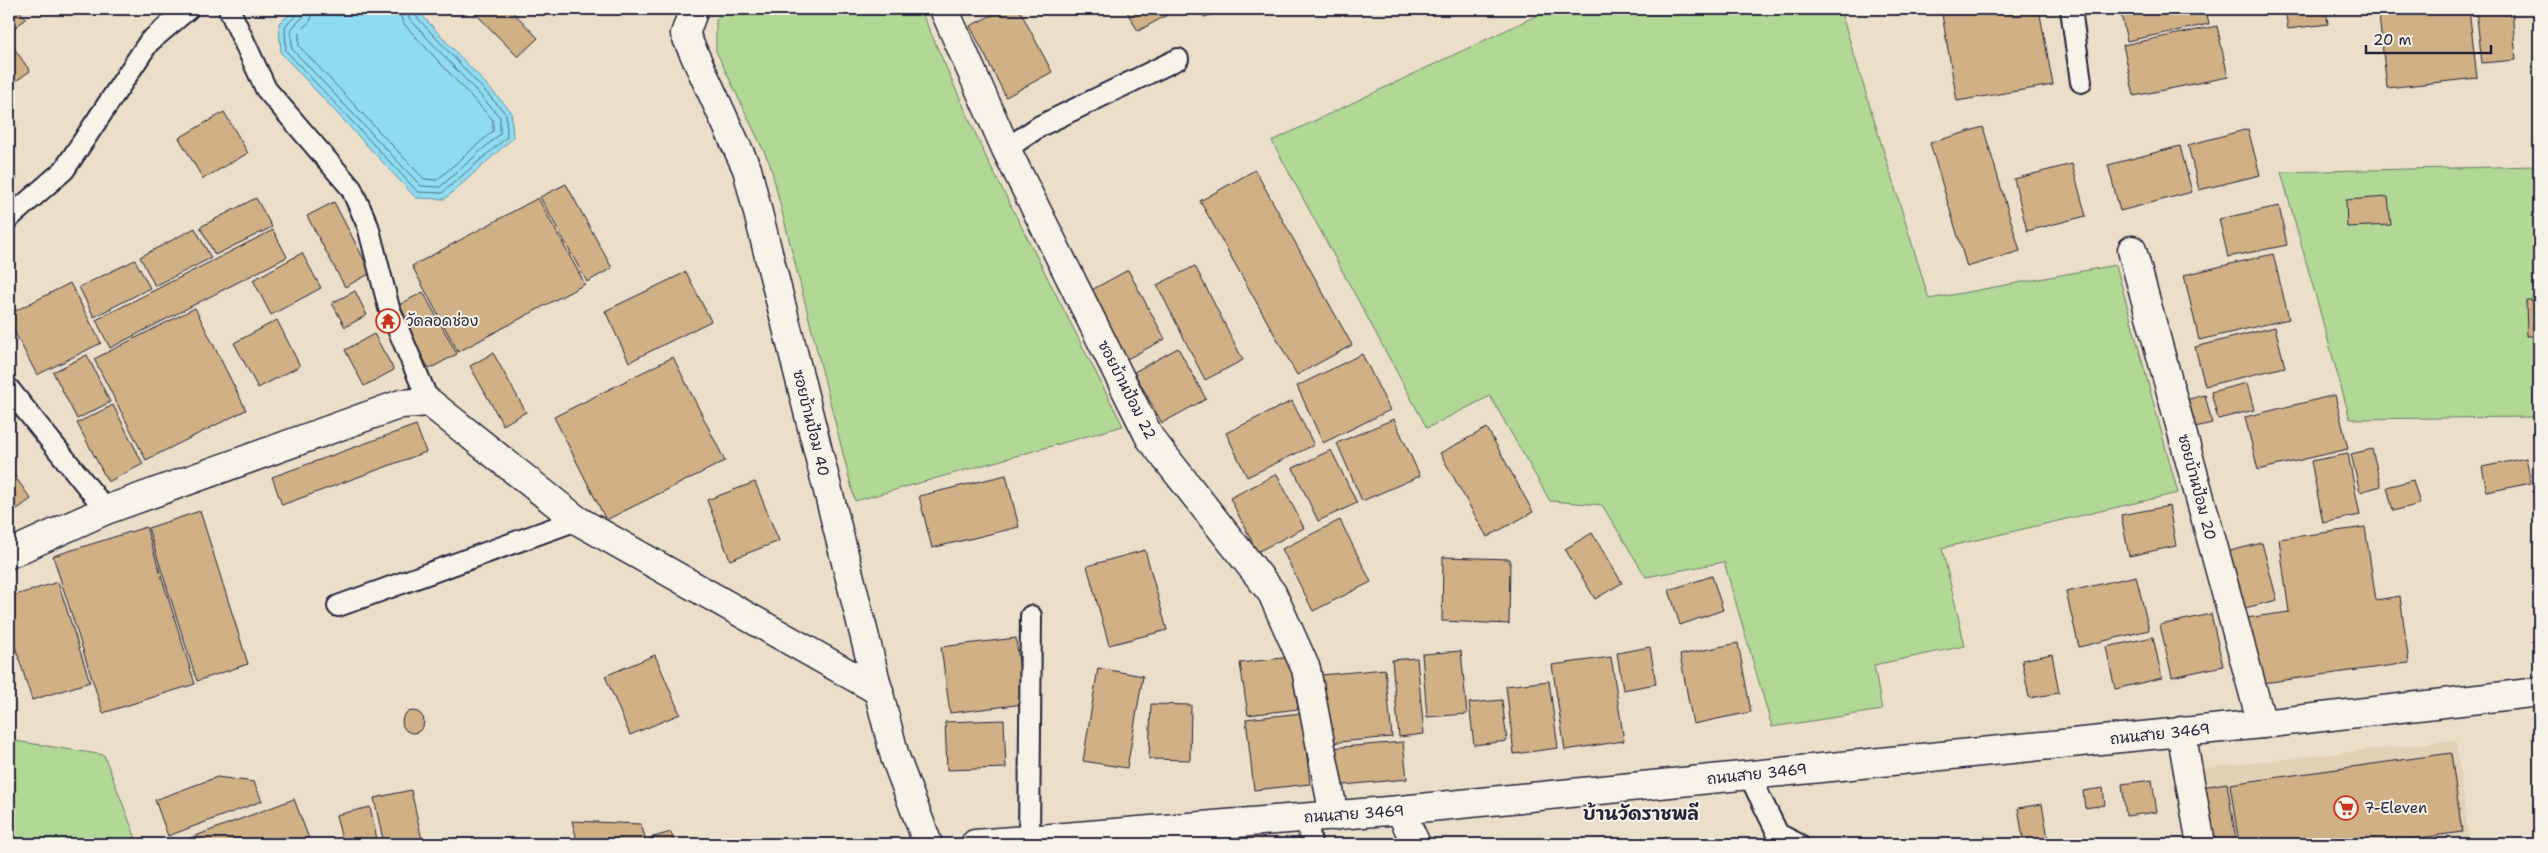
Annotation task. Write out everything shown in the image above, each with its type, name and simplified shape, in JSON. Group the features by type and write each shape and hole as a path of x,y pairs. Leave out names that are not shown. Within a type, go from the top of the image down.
{"street":[{"name":"ซอยบ้านป้อม 40","path":"694,9 685,34 747,169 895,757 928,844"},
{"name":"ซอยบ้านป้อม 22","path":"944,9 1006,149 1150,438 1272,594 1306,669 1334,816"},
{"name":"ซอยบ้านป้อม 20","path":"2132,250 2262,724"},
{"path":"9,554 106,510 400,404 430,402 578,520 879,691"},
{"name":"ถนนสาย 3469","path":"974,844 1400,810 2262,724 2539,692"},
{"path":"2181,732 2201,844"},
{"path":"1400,810 1416,844"}],"lane":[{"path":"9,218 64,170 149,42 188,9"},
{"path":"229,9 266,89 351,188 368,226 389,308 430,402"},
{"path":"2071,9 2081,82"},
{"path":"1006,149 1040,126 1178,59"},
{"path":"9,389 106,510"},
{"path":"338,606 578,520"},
{"path":"1029,840 1031,616"},
{"path":"1749,775 1778,834 1798,844"},
{"path":"1307,817 1310,844"}],"shaded area":[{"name":"7-Eleven","path":"2456,740 2468,836 2410,844 2207,844 2195,769"}],"green space":[{"path":"724,9 920,9 986,157 1123,426 855,501 770,164 716,51 716,20"},
{"path":"1539,9 1840,9 1929,299 2116,265 2178,493 1942,548 1965,646 1874,665 1882,710 1772,727 1724,562 1646,577 1602,505 1550,501 1490,396 1427,428 1272,141 1540,14"},
{"path":"2536,166 2536,417 2350,419 2281,172"},
{"path":"9,740 104,755 138,844 9,844"}],"water":[{"path":"297,9 416,9 511,111 513,138 445,199 416,198 281,53 279,23"}],"building":[{"path":"9,9 18,9 26,19 9,32"},
{"path":"471,9 510,9 538,38 518,57"},
{"path":"1004,9 1019,9 1052,72 1006,97 970,26"},
{"path":"1125,9 1178,9 1138,31"},
{"path":"1201,9 1229,9 1229,10 1204,17"},
{"path":"1941,9 2039,9 2053,85 1957,101"},
{"path":"2120,9 2206,9 2209,24 2127,41"},
{"path":"2285,9 2326,9 2328,24 2288,29"},
{"path":"2442,9 2469,9 2477,78 2387,88 2379,16"},
{"path":"2476,9 2512,9 2516,60 2482,63"},
{"path":"2217,26 2228,77 2134,96 2123,45"},
{"path":"9,41 30,71 9,86"},
{"path":"224,112 248,153 203,179 179,138"},
{"path":"1983,127 2020,251 1967,267 1930,143"},
{"path":"2248,129 2260,175 2199,190 2188,145"},
{"path":"2180,146 2192,192 2120,211 2108,165"},
{"path":"2072,164 2086,216 2027,231 2014,179"},
{"path":"9,165 17,179 9,184"},
{"path":"1255,170 1352,345 1297,375 1200,201"},
{"path":"566,184 612,268 587,282 540,197"},
{"path":"2388,197 2391,225 2347,227 2346,200"},
{"path":"256,198 272,227 215,255 200,227"},
{"path":"538,198 585,284 458,352 412,266"},
{"path":"334,202 371,273 345,287 307,216"},
{"path":"2279,206 2287,245 2228,257 2219,219"},
{"path":"195,228 211,258 155,286 140,257"},
{"path":"273,230 287,257 110,348 96,320"},
{"path":"302,253 321,288 271,315 253,280"},
{"path":"2273,254 2289,319 2199,340 2184,275"},
{"path":"135,260 150,288 94,317 79,287"},
{"path":"1195,266 1243,360 1205,380 1157,285"},
{"path":"1128,270 1165,339 1125,360 1088,292"},
{"path":"686,272 711,321 629,362 605,311"},
{"path":"70,283 101,343 37,375 9,321 9,314"},
{"path":"355,291 367,315 345,327 332,303"},
{"path":"423,292 457,354 429,369 395,307"},
{"path":"2526,300 2539,300 2539,336 2527,336"},
{"path":"195,308 246,410 146,460 94,359"},
{"path":"277,320 300,366 258,388 234,343"},
{"path":"2275,327 2285,367 2205,386 2195,347"},
{"path":"374,334 394,370 364,386 345,350"},
{"path":"1178,348 1206,399 1162,423 1134,372"},
{"path":"493,353 526,412 503,425 470,366"},
{"path":"1362,354 1390,410 1323,443 1297,386"},
{"path":"87,355 110,402 77,419 53,372"},
{"path":"673,357 725,461 606,520 554,417"},
{"path":"2247,383 2254,410 2218,419 2211,392"},
{"path":"2205,395 2212,423 2187,429 2181,401"},
{"path":"2335,395 2348,449 2258,470 2245,417"},
{"path":"1292,401 1314,445 1247,477 1226,433"},
{"path":"113,405 143,464 108,482 77,423"},
{"path":"1394,419 1420,476 1362,501 1337,443"},
{"path":"416,425 426,452 282,505 272,477"},
{"path":"1487,428 1533,512 1487,537 1440,453"},
{"path":"2372,449 2381,486 2360,492 2351,454"},
{"path":"1331,450 1357,503 1318,521 1293,468"},
{"path":"2348,454 2360,515 2323,523 2311,461"},
{"path":"2526,458 2531,483 2487,492 2482,467"},
{"path":"11,471 31,499 9,515 9,473"},
{"path":"1277,474 1304,528 1257,552 1230,498"},
{"path":"1006,475 1019,527 932,548 919,496"},
{"path":"2413,480 2420,504 2393,511 2387,487"},
{"path":"755,482 779,541 730,560 707,500"},
{"path":"2169,506 2176,546 2129,556 2121,515"},
{"path":"200,511 248,664 197,681 148,528"},
{"path":"1340,520 1371,582 1313,611 1282,549"},
{"path":"146,527 195,684 103,713 53,556"},
{"path":"2365,527 2376,600 2400,596 2409,663 2256,684 2246,618 2289,612 2279,539"},
{"path":"1592,533 1622,583 1595,599 1565,549"},
{"path":"2262,543 2277,600 2241,609 2226,552"},
{"path":"1145,550 1167,630 1109,645 1087,566"},
{"path":"1443,557 1510,559 1509,624 1442,621"},
{"path":"1712,576 1723,610 1680,625 1669,590"},
{"path":"2136,576 2149,630 2079,647 2066,592"},
{"path":"58,582 90,682 32,700 9,627 9,597"},
{"path":"2211,614 2223,666 2172,677 2160,625"},
{"path":"2153,637 2162,678 2115,689 2106,647"},
{"path":"1016,638 1024,704 950,713 941,647"},
{"path":"1738,643 1751,712 1693,724 1680,655"},
{"path":"1650,647 1656,684 1623,690 1617,653"},
{"path":"1461,651 1467,714 1427,717 1422,654"},
{"path":"2052,654 2059,693 2029,698 2022,660"},
{"path":"655,655 680,714 630,735 605,676"},
{"path":"1291,657 1298,709 1248,715 1240,663"},
{"path":"1611,657 1624,741 1565,750 1552,665"},
{"path":"1417,658 1424,734 1399,737 1392,660"},
{"path":"1098,668 1143,676 1127,768 1083,761"},
{"path":"1385,669 1392,737 1328,743 1321,675"},
{"path":"1549,681 1558,748 1514,754 1506,686"},
{"path":"1502,700 1507,741 1474,745 1469,703"},
{"path":"1151,704 1191,705 1190,760 1149,759"},
{"path":"413,711 421,714 424,722 421,730 413,733 405,730 402,722 405,714"},
{"path":"1302,713 1310,784 1254,790 1246,719"},
{"path":"1004,720 1006,768 947,770 945,722"},
{"path":"1403,742 1407,779 1334,786 1330,748"},
{"name":"7-Eleven","path":"2451,753 2462,832 2376,844 2239,844 2230,784"},
{"path":"217,777 254,782 262,801 168,836 155,800"},
{"path":"2152,780 2157,812 2126,816 2122,784"},
{"path":"2227,783 2236,840 2210,843 2202,787"},
{"path":"2103,788 2105,805 2085,808 2083,791"},
{"path":"411,790 423,844 384,844 374,798"},
{"path":"294,799 311,844 174,844"},
{"path":"2042,804 2049,844 2024,844 2018,808"},
{"path":"370,807 378,844 343,844 336,815"},
{"path":"572,821 641,824 647,844 578,844"},
{"path":"671,832 675,844 652,844 650,838"},
{"path":"1669,836 1672,844 1648,844"},
{"path":"1986,837 1987,844 1923,844"}],"place":[{"name":"วัดลอดช่อง","path":"388,321"},
{"name":"7-Eleven","path":"2346,808"}],"district":[{"name":"บ้านวัดราชพลี","path":"1641,814"}]}
